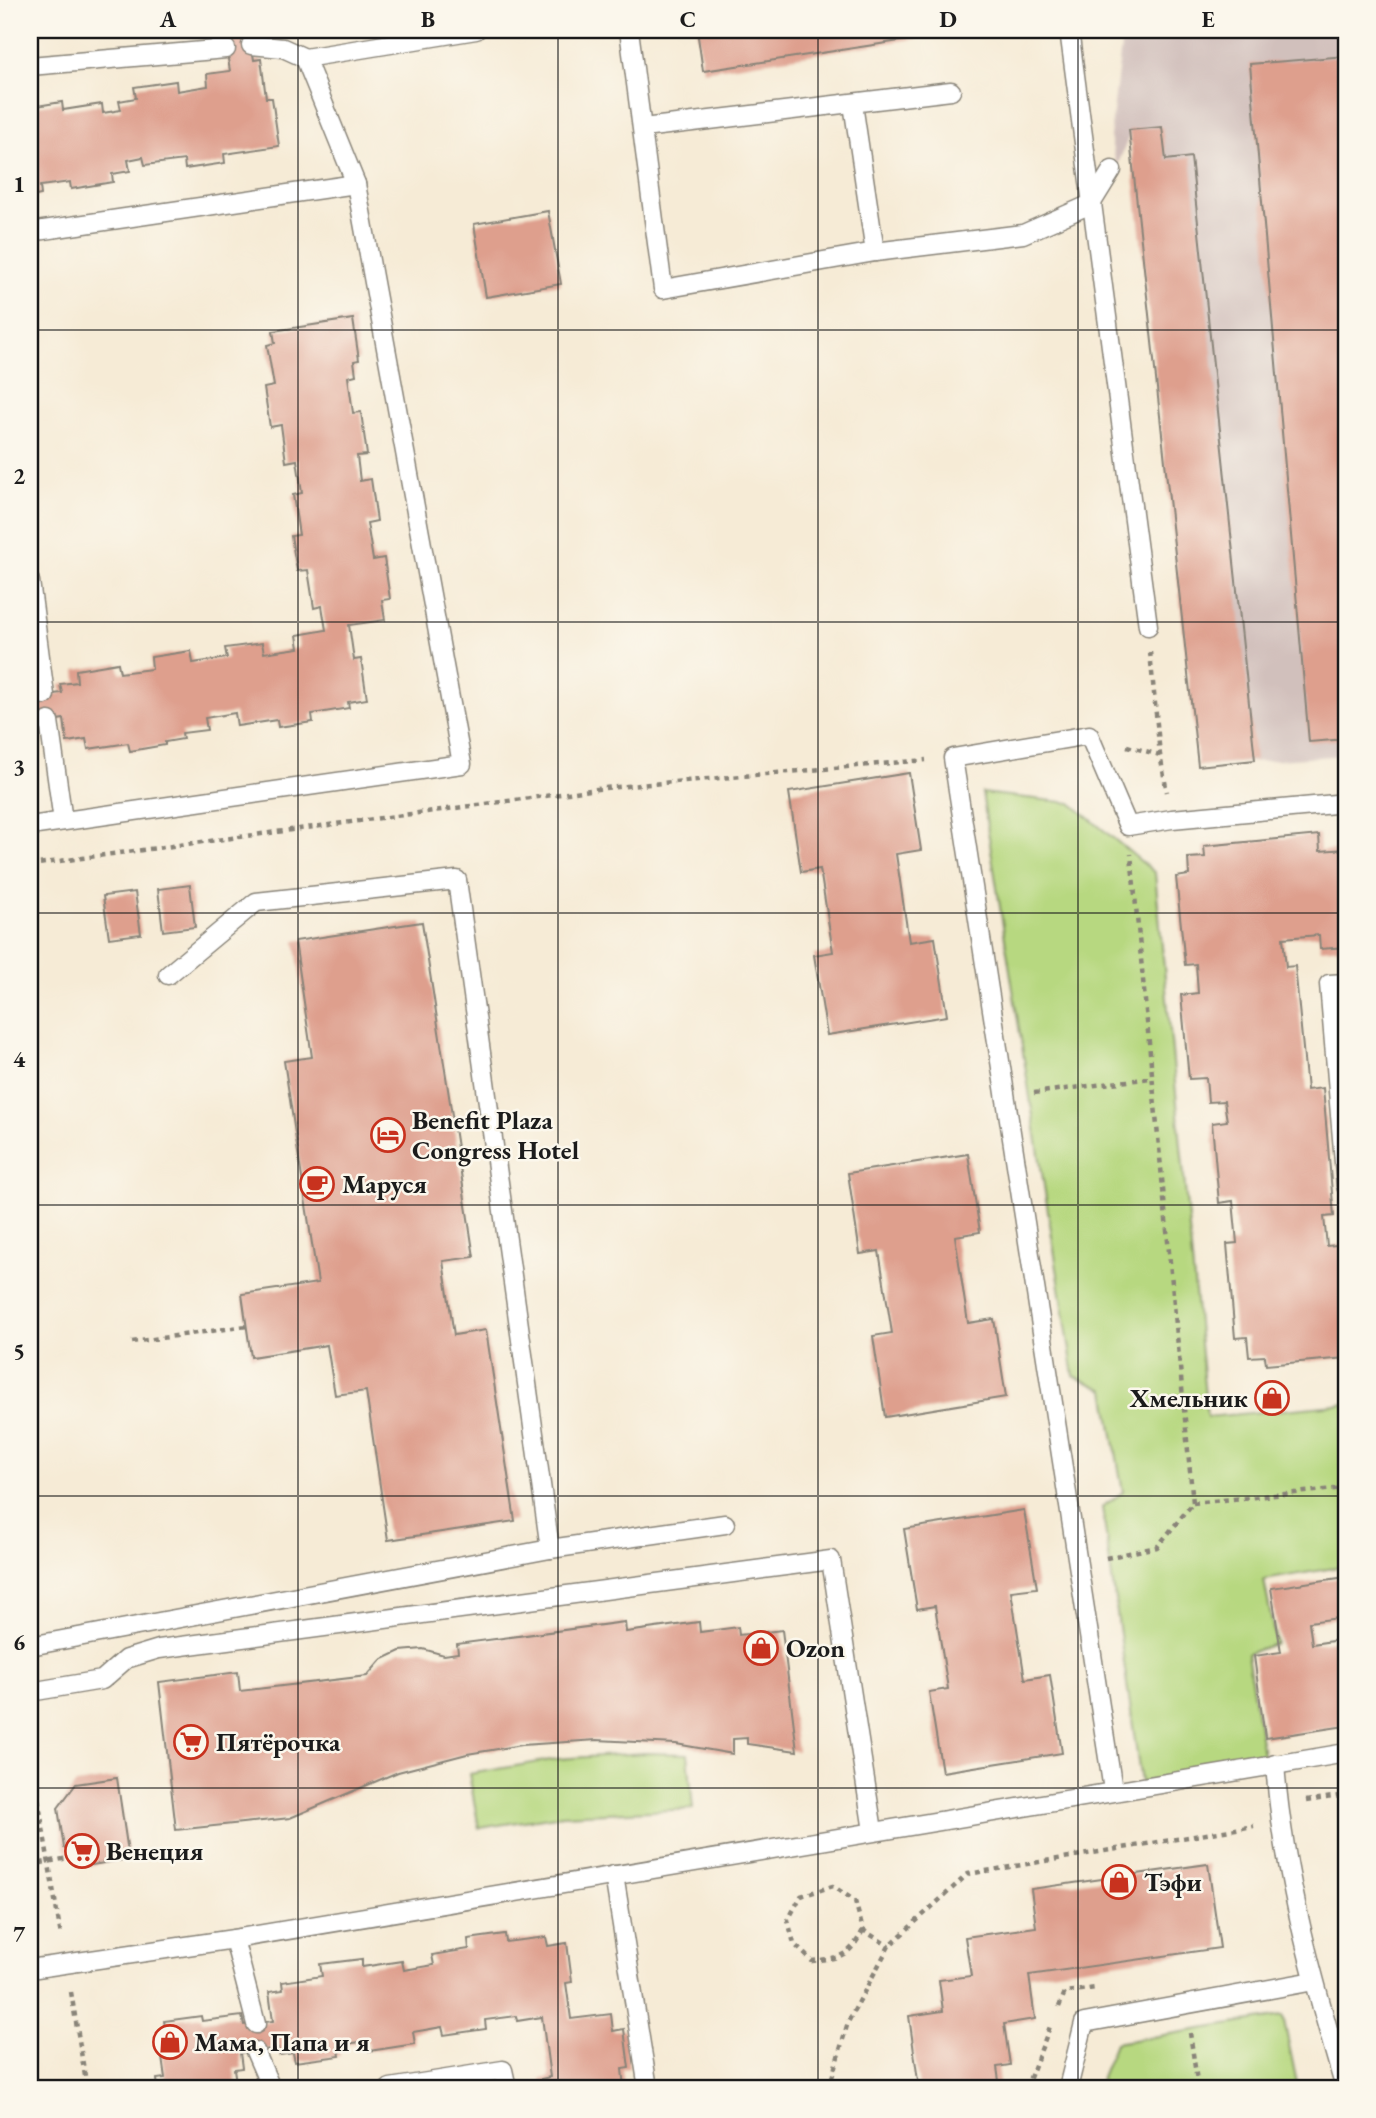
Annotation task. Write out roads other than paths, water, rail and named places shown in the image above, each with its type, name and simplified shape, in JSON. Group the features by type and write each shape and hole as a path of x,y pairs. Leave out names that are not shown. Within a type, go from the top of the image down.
{"lane":[{"path":"251,45 283,48 305,58 476,30"},
{"path":"629,30 663,289 875,252 1023,234 1091,204 1112,170"},
{"path":"1069,30 1148,626"},
{"path":"30,66 226,49"},
{"path":"30,826 462,764 356,184 305,58"},
{"path":"643,128 951,91"},
{"path":"853,104 875,252"},
{"path":"30,232 356,184"},
{"path":"30,581 45,695"},
{"path":"49,721 63,821"},
{"path":"1113,1790 953,758 1089,736 1128,826 1172,819 1346,803"},
{"path":"168,975 256,902 457,880 550,1549"},
{"path":"1346,983 1329,984 1346,1186"},
{"path":"30,1646 550,1549 725,1524"},
{"path":"30,1692 102,1679 126,1659 159,1649 831,1560 873,1831"},
{"path":"30,1969 234,1939 1346,1753"},
{"path":"1275,1764 1278,1805 1314,1981 1345,2088"},
{"path":"614,1875 648,2088"},
{"path":"234,1939 256,2024"},
{"path":"1068,2088 1084,2023 1314,1981"},
{"path":"255,2051 271,2088"},
{"path":"390,2088 503,2070 507,2088"}],"place":[{"name":"Benefit Plaza Congress Hotel","path":"388,1135"},
{"name":"Маруся","path":"317,1184"},
{"name":"Хмельник","path":"1272,1398"},
{"name":"Ozon","path":"761,1648"},
{"name":"Пятёрочка","path":"191,1742"},
{"name":"Венеция","path":"82,1851"},
{"name":"Тэфи","path":"1119,1882"},
{"name":"Мама, Папа и я","path":"170,2042"}]}
